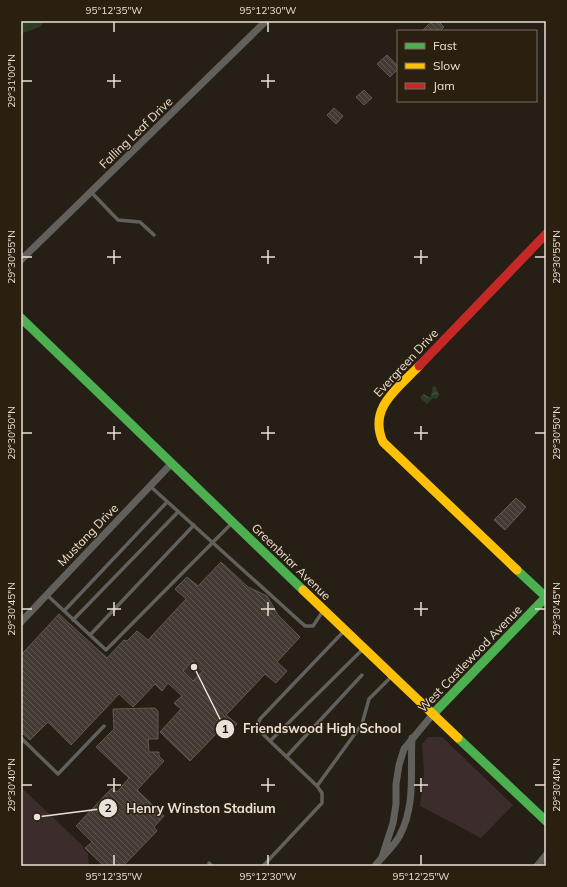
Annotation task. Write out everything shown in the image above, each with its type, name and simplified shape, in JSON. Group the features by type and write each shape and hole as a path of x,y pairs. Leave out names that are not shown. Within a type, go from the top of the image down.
{"street":[{"name":"Falling Leaf Drive","path":"21,260 266,21"},
{"name":"Evergreen Drive","path":"546,234 389,397 379,411 378,422 378,431 383,442 546,597"},
{"name":"Greenbriar Avenue","path":"21,318 344,630 546,821"},
{"name":"Mustang Drive","path":"21,622 172,463"},
{"name":"West Castlewood Avenue","path":"382,857 395,810 396,784 399,765 404,749 433,714 546,597"},
{"name":"West Castlewood Avenue","path":"375,866 393,846 400,835 410,807 412,738"},
{"path":"537,866 546,855"}],"lane":[{"path":"91,192 118,220 140,222 154,235"},
{"path":"150,486 305,626 313,626 324,610"},
{"path":"64,611 167,502"},
{"path":"74,620 178,512"},
{"path":"46,595 106,650 233,522"},
{"path":"90,635 194,525"},
{"path":"263,866 322,803 322,793 287,756 258,730 258,724 260,719 344,630"},
{"path":"270,741 364,648"},
{"path":"287,756 362,675"},
{"path":"317,786 362,724 369,699 392,675"},
{"path":"21,738 58,774 104,726"}],"shaded area":[{"path":"192,661 203,671 193,681 183,671"},
{"path":"428,737 442,737 513,805 481,838 420,806 424,772 422,744"},
{"path":"21,787 84,847 83,848 88,854 89,866 21,866"}],"water":[{"path":"433,386 436,387 439,395 437,399 433,398 427,404 421,399 421,396 424,394 431,397"}],"building":[{"path":"432,21 438,21 444,27 441,30 423,30"},
{"path":"387,55 397,65 397,70 390,77 377,64"},
{"path":"364,90 372,98 364,105 356,97"},
{"path":"334,108 343,116 336,124 327,115"},
{"path":"516,498 526,507 505,530 494,520"},
{"path":"221,562 248,587 267,596 278,615 300,637 277,662 287,671 276,683 265,674 226,715 237,724 225,737 218,732 190,761 160,732 181,709 174,703 182,696 168,683 162,691 155,684 133,707 119,694 71,745 48,722 30,740 21,732 21,655 59,614 107,658 124,640 127,641 137,631 148,640 186,599 175,589 187,577 198,586","holes":["192,661 203,671 193,681 183,671"]},
{"path":"155,708 158,711 158,739 148,739 149,752 159,752 159,756 164,761 137,790 164,816 154,827 157,831 123,866 104,866 85,848 92,842 76,826 112,788 117,792 129,778 96,747 114,729 113,709"}],"waterway":[{"path":"21,26 36,21"}],"traffic: fast":[{"path":"21,318 303,590"},
{"path":"433,714 546,597 517,570"},
{"path":"458,738 546,821"}],"traffic: slow":[{"path":"419,366 394,391 382,409 379,419 379,430 383,442 517,570"},
{"path":"303,590 458,738"}],"traffic: jam":[{"path":"419,366 546,234"}],"place":[{"name":"Friendswood High School","path":"194,667"},
{"name":"Henry Winston Stadium","path":"37,817"}]}
